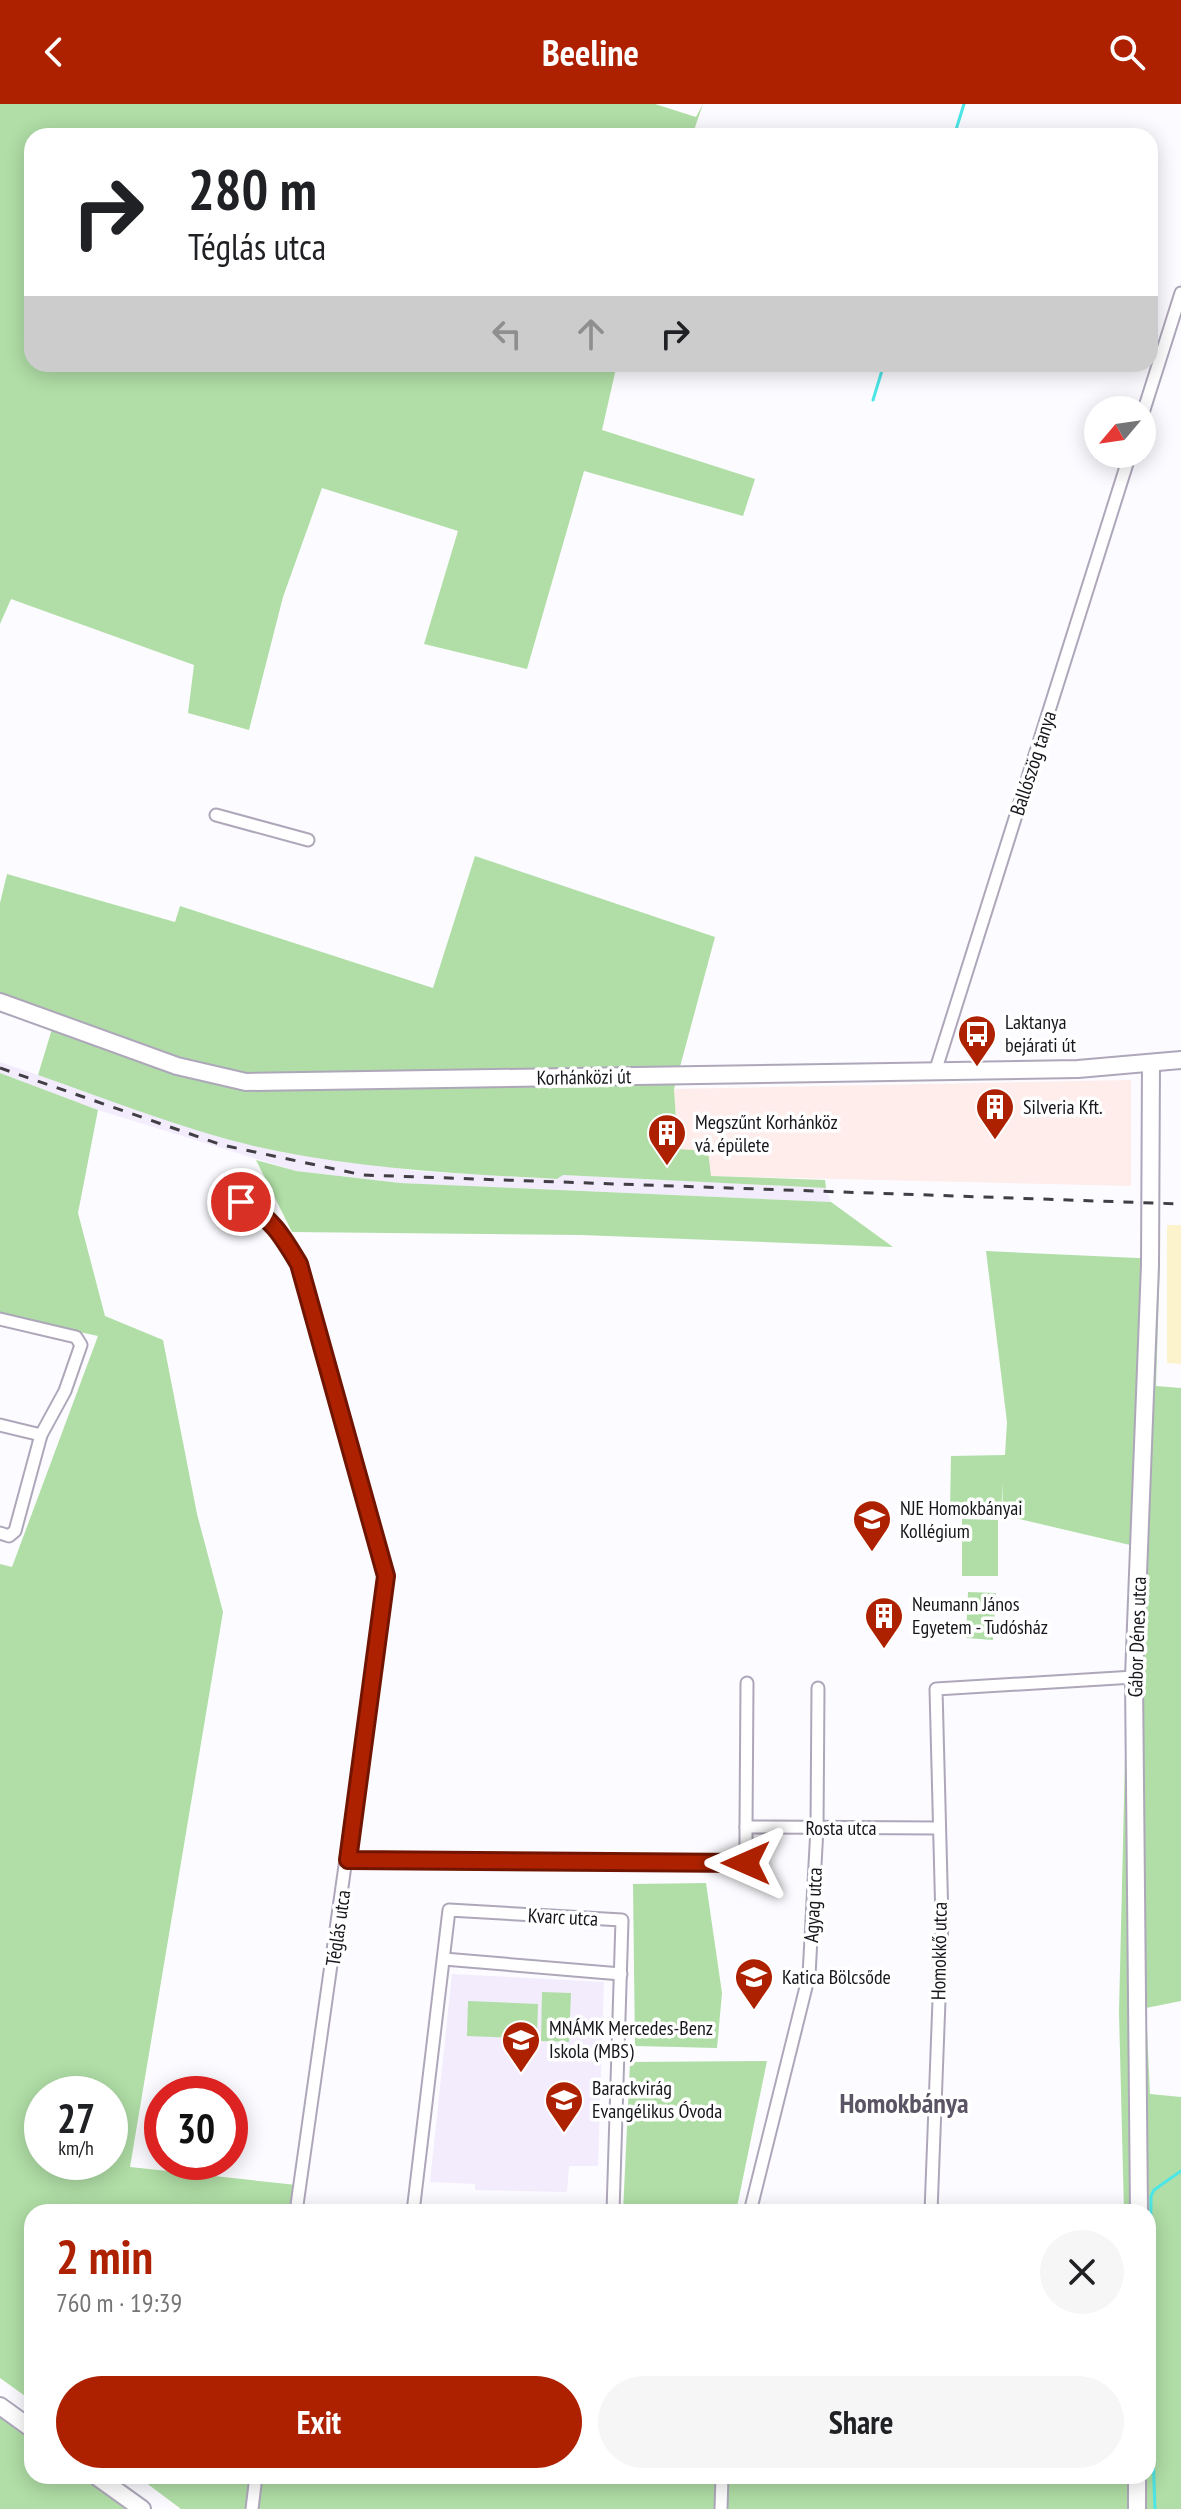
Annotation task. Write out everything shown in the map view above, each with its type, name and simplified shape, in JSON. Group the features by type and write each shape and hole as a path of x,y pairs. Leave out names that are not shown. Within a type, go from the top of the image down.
{"street":[{"path":"1158,366 1181,293"},
{"path":"1148,396 1156,372"},
{"name":"Ballószög tanya","path":"935,1072 1126,468"},
{"path":"216,815 308,840"},
{"name":"Korhánközi út","path":"0,1002 177,1066 246,1082 1078,1069 1181,1060"},
{"name":"Gábor Dénes utca","path":"1139,2204 1134,1677 1150,1265 1151,1063"},
{"name":"Téglás utca","path":"241,1202 258,1210 278,1228 299,1264 386,1576 297,2204"},
{"path":"0,1319 80,1340 73,1372 41,1435 15,1531 4,1534"},
{"path":"0,1425 41,1435"},
{"name":"Homokkő utca","path":"931,2204 942,1921 937,1828 936,1689 1134,1677"},
{"path":"348,1860 746,1863 747,1683"},
{"name":"Agyag utca","path":"752,2204 809,1975 817,1828 818,1688"},
{"name":"Rosta utca","path":"746,1827 937,1828"},
{"name":"Kvarc utca","path":"444,1959 449,1910 622,1920 613,2204"},
{"path":"414,2204 444,1959 621,1974"},
{"path":"0,2406 24,2423"},
{"path":"107,2484 142,2509"},
{"path":"252,2509 255,2484"},
{"path":"721,2509 722,2484"},
{"path":"1137,2484 1137,2509"}],"shaded area":[{"path":"0,1062 146,1112 274,1151 417,1171 826,1188 831,1202 400,1183 296,1171 98,1110 0,1073"},
{"path":"1131,1080 1131,1186 710,1176 678,1149 674,1089"},
{"name":"MNÁMK Mercedes-Benz Iskola (MBS)","path":"452,1974 604,1982 598,2166 569,2166 567,2192 475,2190 475,2184 430,2182"}],"green space":[{"path":"0,104 655,104 696,117 703,104 695,128 24,128 24,372 615,372 602,430 755,479 743,516 584,471 527,669 424,644 458,531 322,488 283,597 249,730 188,713 194,665 11,599 0,624"},
{"path":"475,856 715,937 674,1089 678,1149 708,1151 711,1176 825,1180 826,1188 563,1175 557,1179 451,1173 277,1151 186,1127 38,1075 52,1029 0,1011 0,903 7,874 175,922 180,906 433,988"},
{"path":"0,1073 98,1110 78,1213 105,1316 163,1340 197,1514 223,1612 130,2167 144,2169 144,2180 248,2180 306,2186 304,2204 24,2204 24,2395 0,2378 0,1564 12,1567 98,1336 0,1315"},
{"path":"256,1160 296,1171 400,1183 831,1202 893,1247 581,1235 292,1232"},
{"path":"986,1251 1160,1259 1156,1386 1181,1388 1181,2001 1146,2008 1150,2094 1181,2097 1181,2509 181,2509 148,2484 1156,2484 1156,2204 1124,2204 1119,2012 1130,1545 1002,1515 1003,1482 1001,1510 950,1509 951,1456 1005,1455 1007,1422"},
{"path":"962,1519 998,1520 998,1576 962,1576"},
{"path":"968,1592 996,1593 993,1640 966,1638"},
{"path":"706,1883 722,1993 717,2048 635,2046 633,1884"},
{"path":"542,1992 571,1993 569,2042 541,2041"},
{"path":"468,2001 538,2004 537,2039 467,2036"},
{"path":"767,2061 738,2204 623,2204 630,2062"},
{"path":"0,2417 24,2434 24,2484 92,2484 127,2509 0,2509"}],"sand":[{"path":"1167,1225 1181,1225 1181,1364 1167,1363"}],"waterway":[{"path":"956,128 964,104"},
{"path":"873,400 882,372"},
{"path":"1151,2204 1154,2190 1181,2171"},
{"path":"1154,2484 1155,2509"}],"railway":[{"path":"0,1068 222,1145 363,1175 1181,1204"}],"place":[{"name":"Laktanya bejárati út","path":"977,1068"},
{"name":"Silveria Kft.","path":"995,1141"},
{"name":"Megszűnt Korhánköz vá. épülete","path":"667,1167"},
{"name":"NJE Homokbányai Kollégium","path":"872,1553"},
{"name":"Neumann János Egyetem - Tudósház","path":"884,1650"},
{"name":"Katica Bölcsőde","path":"754,2011"},
{"name":"MNÁMK Mercedes-Benz Iskola (MBS)","path":"521,2074"},
{"name":"Barackvirág Evangélikus Óvoda","path":"564,2134"}],"district":[{"name":"Homokbánya","path":"904,2102"}],"route":[{"path":"241,1202 258,1210 278,1228 299,1264 386,1576 348,1860 746,1863"}]}
